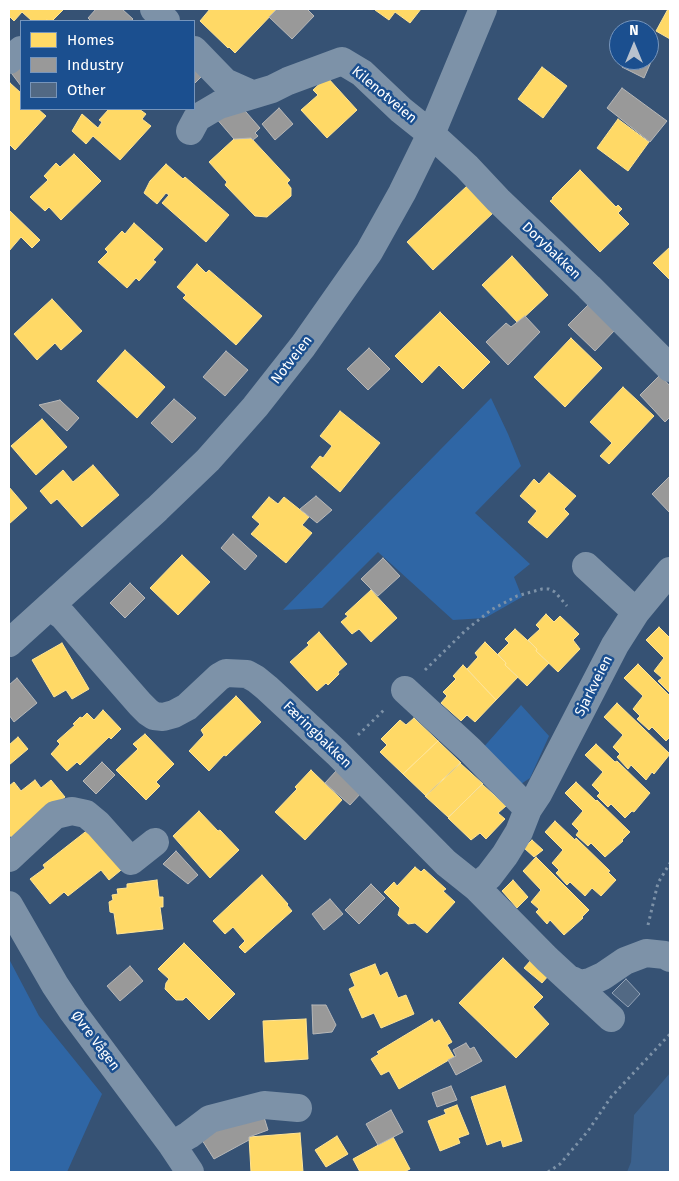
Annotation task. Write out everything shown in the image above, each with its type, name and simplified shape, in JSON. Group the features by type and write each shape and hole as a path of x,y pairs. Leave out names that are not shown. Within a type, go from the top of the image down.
{"street":[{"path":"154,9 165,20"},
{"name":"Notveien","path":"9,643 174,494 273,385 322,320 369,252 410,178 431,134 483,9"},
{"path":"9,60 20,51"},
{"path":"195,51 225,82 252,94"},
{"name":"Kilenotveien","path":"190,131 197,118 219,105 272,89 342,60 362,73 401,110 431,134"},
{"name":"Dorybakken","path":"431,134 467,167 498,200 670,368"},
{"path":"586,566 636,612"},
{"name":"Sjarkveien","path":"476,887 490,876 505,855 615,645 636,612 670,571"},
{"name":"Færingbakken","path":"50,607 63,616 148,712 154,716 174,714 195,701 219,676 226,673 247,674 267,688 337,753 446,863 476,887 547,959 572,980 611,1018"},
{"path":"405,690 470,750 528,809"},
{"path":"9,858 55,815 72,810 86,814 98,824 131,861 155,842"},
{"name":"Øvre Vågen","path":"9,905 55,985 73,1012 172,1144 190,1172"},
{"path":"572,980 580,984 590,982 603,976 625,961 658,955"},
{"path":"172,1144 189,1135 210,1119 264,1106 298,1108"}],"path":[{"path":"337,753 466,630 491,610 517,596 542,589 555,592 567,606"},
{"path":"658,955 643,942 658,883 664,870 670,863"},
{"path":"548,1172 560,1164 588,1131 611,1097 670,1034"}],"shaded area":[{"path":"491,398 521,466 475,513 530,564 514,577 522,597 485,618 453,620 378,552 322,608 283,610"},
{"path":"521,705 549,736 530,778 521,784 481,750"},
{"path":"9,959 39,1016 102,1094 67,1172 9,1172"},
{"path":"670,1073 670,1172 627,1172 631,1162 634,1115"}],"building: Homes":[{"path":"9,9 64,9 53,20 31,20 22,12 14,21 9,16"},
{"path":"210,9 277,9 235,53 200,21"},
{"path":"375,9 421,9 410,23 395,12 389,20"},
{"path":"668,9 670,9 670,39 659,33 659,26"},
{"path":"542,67 567,86 543,118 518,99"},
{"path":"327,77 357,110 327,138 301,110 318,95 313,90"},
{"path":"10,83 20,92 20,110 39,110 46,116 15,150 9,144"},
{"path":"108,110 140,110 146,114 142,119 151,126 120,160 93,136 86,144 72,131 82,114 98,128 102,122 99,120"},
{"path":"618,119 649,142 628,171 597,148"},
{"path":"251,138 290,180 287,183 291,188 291,196 267,217 255,216 225,185 227,182 209,162 234,139"},
{"path":"74,154 101,181 61,220 49,207 45,211 30,197 48,180 44,176 56,163 60,167"},
{"path":"166,164 183,179 185,177 229,215 206,242 162,203 169,195 166,193 157,204 144,193 150,181"},
{"path":"580,170 616,207 618,205 622,209 618,213 629,224 600,252 550,201"},
{"path":"467,186 493,213 433,270 407,242"},
{"path":"9,210 40,240 32,248 21,237 9,251"},
{"path":"134,223 163,249 153,260 156,262 139,281 136,278 127,288 98,262 108,252 105,249 122,231 125,234"},
{"path":"670,247 670,280 653,263"},
{"path":"512,256 548,295 518,323 482,285"},
{"path":"197,264 206,273 209,270 262,316 236,345 183,298 186,295 177,287"},
{"path":"52,299 82,331 61,350 55,343 37,360 14,334"},
{"path":"440,312 490,362 463,389 439,365 422,383 395,356"},
{"path":"571,338 602,368 565,407 534,377"},
{"path":"125,350 165,387 137,418 97,381"},
{"path":"623,387 654,416 609,464 600,456 612,443 590,422"},
{"path":"340,411 380,443 340,492 311,467 320,456 323,458 332,446 320,436"},
{"path":"42,419 67,447 36,475 11,446"},
{"path":"93,465 119,495 82,527 57,499 51,504 40,491 63,470 73,482"},
{"path":"549,473 576,496 564,509 569,514 547,538 528,522 537,511 520,496 534,479 539,484"},
{"path":"9,487 27,508 9,524"},
{"path":"269,497 278,504 284,497 309,517 302,525 312,533 286,563 251,534 260,524 252,517"},
{"path":"182,555 210,582 178,615 150,588"},
{"path":"371,590 397,618 371,642 359,629 352,634 341,622 348,616 345,614"},
{"path":"546,614 554,622 560,616 579,634 573,640 580,649 558,672 536,651 537,649 528,640 540,629 536,625"},
{"path":"659,627 670,638 670,693 658,681 662,678 654,671 664,658 646,640"},
{"path":"515,629 549,663 527,686 505,665 506,663 498,654 509,643 505,639"},
{"path":"319,632 347,664 328,685 326,683 317,691 290,662 309,645 307,643"},
{"path":"485,642 518,677 496,700 467,669 478,657 475,653"},
{"path":"62,643 89,689 72,699 66,690 54,697 32,660"},
{"path":"638,664 670,696 670,737 666,741 652,727 649,730 637,719 640,716 633,709 643,696 624,678"},
{"path":"463,665 496,700 475,722 467,715 461,721 441,703 447,696 443,692 456,679 453,676"},
{"path":"236,696 261,722 209,771 189,751 204,735 201,730"},
{"path":"617,703 670,754 654,774 652,772 646,780 631,765 628,769 617,757 620,754 613,747 623,735 604,717"},
{"path":"103,710 121,729 111,739 109,737 80,765 77,762 67,771 51,754 60,744 57,741 75,725 73,724 80,717 82,718 87,713 94,720"},
{"path":"414,718 438,741 403,774 380,752 387,745 381,739 400,720 406,725"},
{"path":"145,734 174,764 156,782 160,786 146,800 116,770 138,749 133,744"},
{"path":"18,737 28,749 9,765 9,745"},
{"path":"438,741 461,763 426,796 403,774"},
{"path":"596,744 615,762 617,761 650,793 634,812 632,811 625,818 611,804 608,807 597,796 600,793 592,785 603,772 585,755"},
{"path":"460,763 483,784 448,817 425,796"},
{"path":"311,770 342,800 305,840 275,812 297,789 295,787"},
{"path":"35,780 41,788 51,780 65,797 12,838 9,834 9,786 14,782 21,791"},
{"path":"576,782 630,832 605,857 591,843 588,846 576,835 579,831 572,824 583,811 565,793"},
{"path":"482,784 506,806 498,813 505,819 486,839 480,833 471,840 448,818"},
{"path":"199,811 239,850 210,878 173,836"},
{"path":"555,821 575,840 576,838 610,871 608,872 616,880 601,896 592,888 585,896 570,882 567,885 556,873 559,870 552,863 563,850 545,832"},
{"path":"89,829 126,866 109,880 101,870 68,896 64,892 50,904 30,879 45,868 43,865"},
{"path":"532,840 543,850 534,857 524,848"},
{"path":"536,857 589,910 564,935 550,920 547,924 536,912 539,909 531,902 541,890 523,871"},
{"path":"415,867 421,872 424,869 446,889 443,891 455,902 427,933 415,923 408,924 398,915 400,908 384,892 394,882 397,886"},
{"path":"262,875 292,911 245,953 239,947 245,941 233,927 225,934 213,921"},
{"path":"157,880 159,897 163,897 163,907 160,907 163,929 117,934 114,913 110,912 109,902 113,900 112,895 118,894 117,889 127,888 127,884"},
{"path":"513,880 528,897 517,908 502,891"},
{"path":"184,943 235,994 209,1020 186,997 183,1000 176,1000 165,989 169,979 158,969"},
{"path":"503,958 543,997 533,1007 549,1024 516,1058 459,1003"},
{"path":"531,960 549,975 542,983 524,968"},
{"path":"375,964 380,976 387,972 398,998 406,995 414,1014 381,1028 374,1013 362,1018 349,989 355,986 350,974"},
{"path":"306,1019 308,1059 265,1062 263,1021"},
{"path":"432,1019 434,1023 439,1020 452,1042 447,1045 454,1057 399,1089 389,1071 381,1075 371,1059 379,1054 377,1052"},
{"path":"505,1086 522,1141 503,1147 501,1140 487,1145 471,1097"},
{"path":"457,1105 469,1134 458,1138 460,1143 440,1151 428,1121 446,1114 444,1110"},
{"path":"300,1133 303,1172 251,1172 249,1137"},
{"path":"337,1136 348,1154 326,1167 315,1150"},
{"path":"393,1137 410,1169 404,1172 360,1172 353,1159"}],"building: Industry":[{"path":"96,9 122,9 133,19 90,20 88,18"},
{"path":"277,9 307,9 314,16 292,39 269,17"},
{"path":"20,59 20,85 9,70"},
{"path":"195,62 205,73 195,83"},
{"path":"628,70 647,70 644,78"},
{"path":"622,88 667,121 650,142 607,108"},
{"path":"239,104 260,128 255,133 258,136 253,140 251,138 234,139 215,117"},
{"path":"279,108 293,124 275,140 262,124"},
{"path":"589,304 615,330 595,351 568,325"},
{"path":"525,316 540,332 508,365 486,342 506,323 511,327"},
{"path":"369,348 390,369 368,390 347,369"},
{"path":"226,351 248,370 225,396 203,377"},
{"path":"660,375 670,386 670,417 665,422 640,395"},
{"path":"174,399 196,418 172,443 151,423"},
{"path":"60,400 79,418 67,431 39,405"},
{"path":"670,476 670,513 652,494"},
{"path":"316,496 332,510 317,523 300,509"},
{"path":"233,534 257,556 245,570 221,548"},
{"path":"383,558 400,576 378,596 361,579"},
{"path":"130,583 145,598 125,618 110,603"},
{"path":"17,678 37,703 14,722 9,715 9,685"},
{"path":"102,762 115,775 96,794 83,781"},
{"path":"337,770 362,792 350,805 325,783"},
{"path":"176,851 198,875 188,884 163,864"},
{"path":"371,884 385,898 359,924 345,910"},
{"path":"330,899 343,914 324,930 312,914"},
{"path":"130,966 143,981 120,1001 107,986"},
{"path":"312,1005 326,1005 336,1025 332,1032 313,1034"},
{"path":"466,1043 470,1049 474,1047 482,1061 456,1075 448,1060 456,1056 453,1050"},
{"path":"451,1086 457,1100 437,1107 432,1093"},
{"path":"391,1110 403,1132 378,1145 366,1124"},
{"path":"264,1117 268,1130 249,1137 249,1140 214,1159 202,1140 218,1128"}],"building: Other":[{"path":"626,979 640,994 628,1007 612,993"}]}
